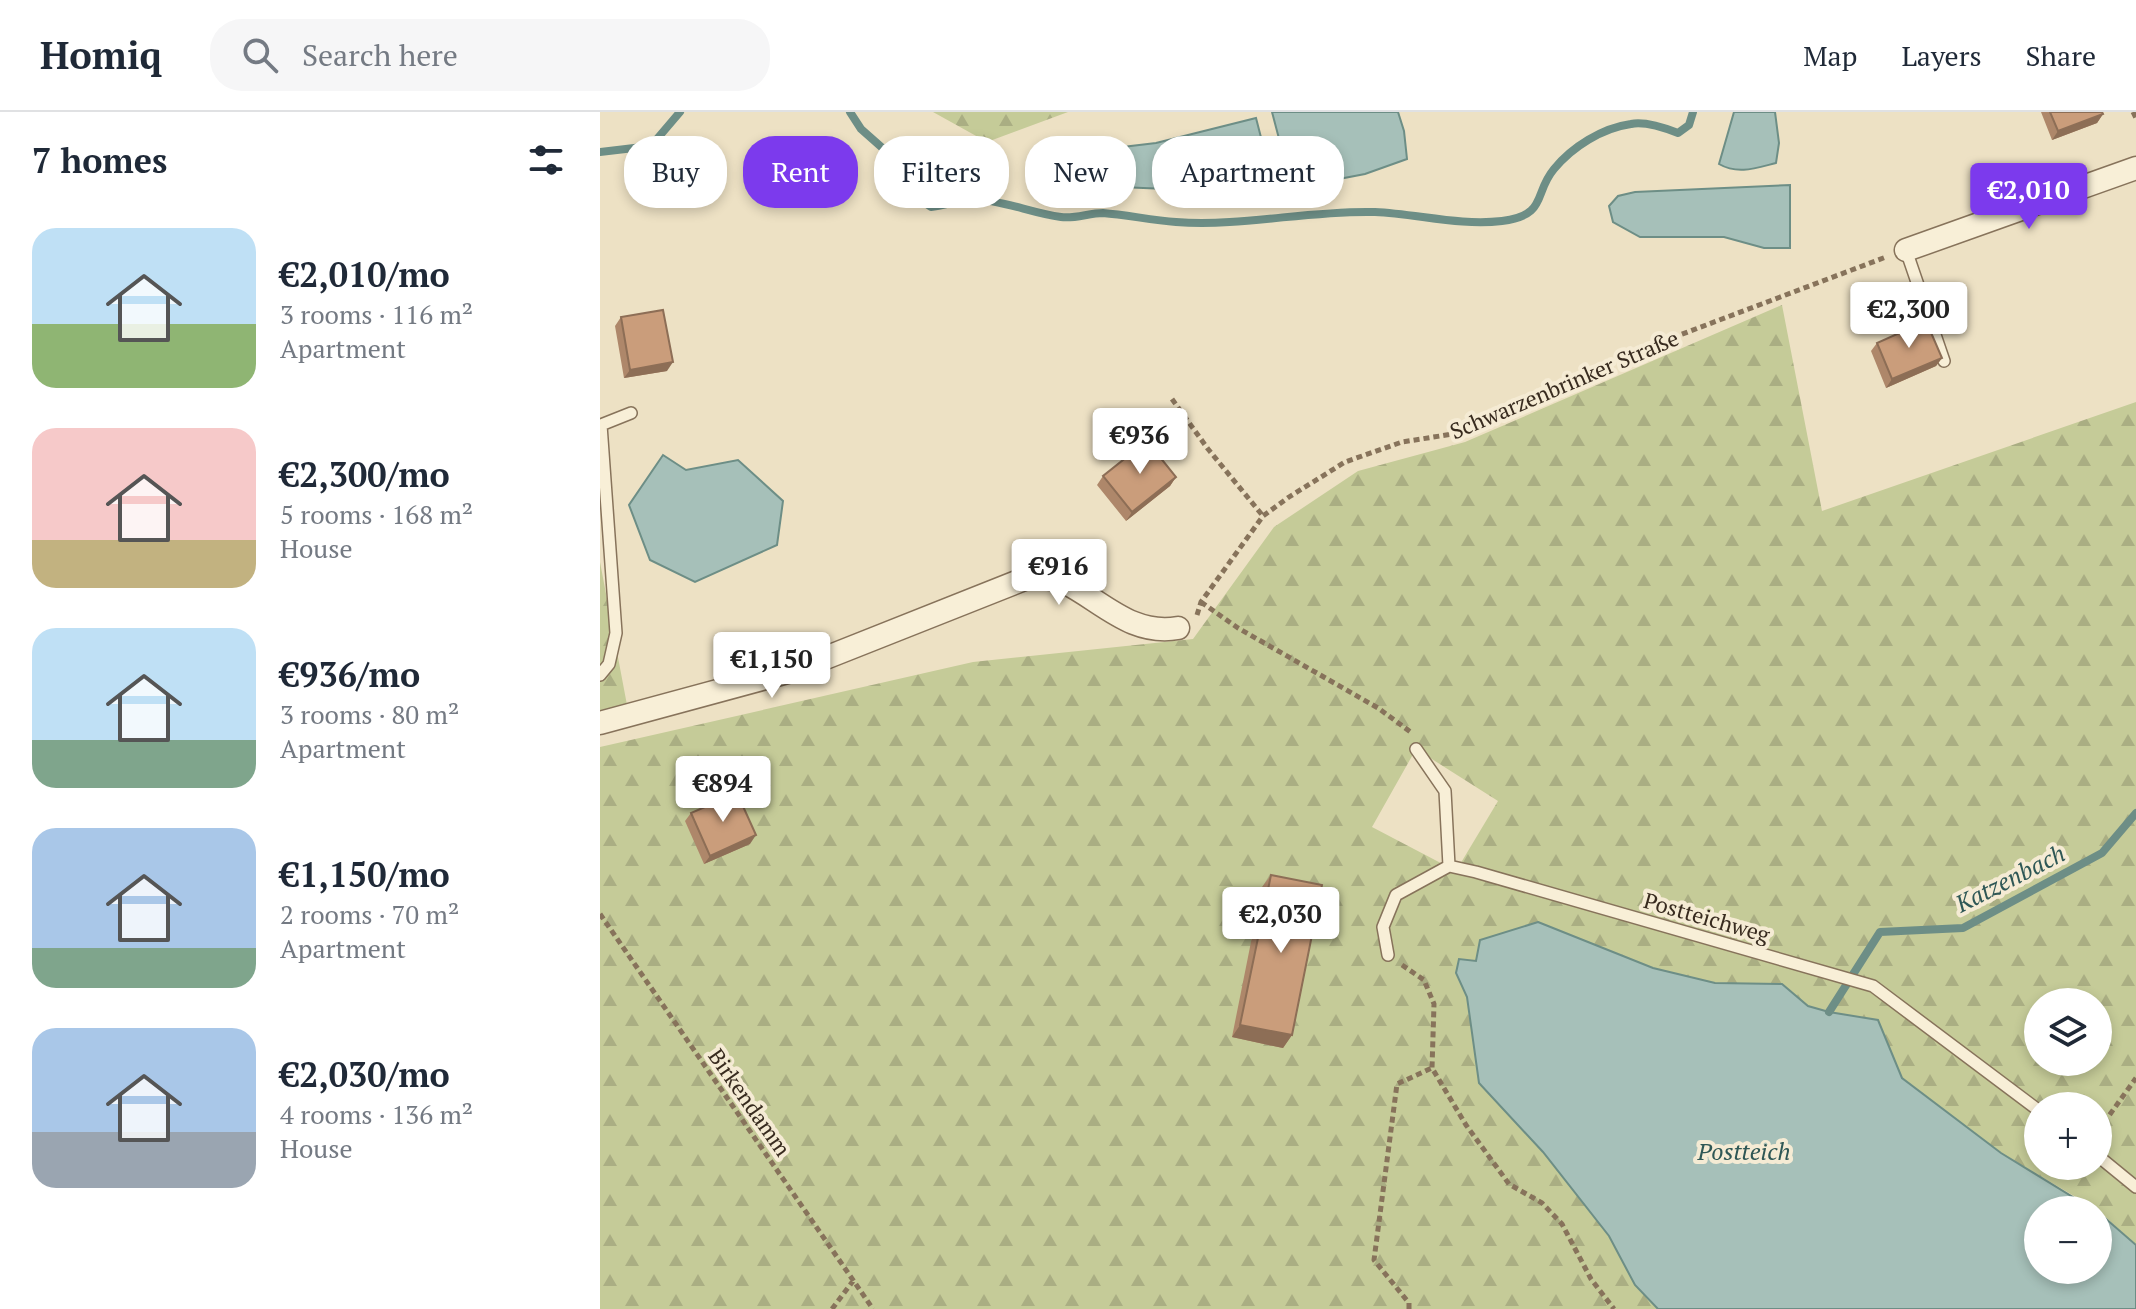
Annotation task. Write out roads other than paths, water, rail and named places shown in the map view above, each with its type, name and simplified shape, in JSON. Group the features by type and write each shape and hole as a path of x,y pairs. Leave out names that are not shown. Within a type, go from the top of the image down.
{"street":[{"path":"1906,250 2136,168"},
{"path":"600,723 795,670 1027,578 1062,581 1121,618 1160,631 1178,628"}],"lane":[{"path":"1906,250 1944,361"},
{"path":"600,675 609,664 616,633 601,425 631,413"},
{"path":"1388,955 1383,927 1396,895 1449,866 1445,791 1416,749"},
{"name":"Postteichweg","path":"1449,866 1873,986 2024,1099"},
{"path":"2112,1167 2136,1187"}],"water":[{"path":"1272,112 1398,112 1407,159 1344,178 1344,136 1278,136"},
{"path":"1734,112 1775,112 1779,143 1776,163 1740,170 1719,164"},
{"path":"1256,118 1261,136 1184,136"},
{"path":"1152,143 1152,188 1136,188 1136,145"},
{"path":"1790,185 1790,248 1764,248 1724,237 1640,237 1613,222 1609,206 1618,196 1635,192"},
{"path":"663,455 686,470 738,460 783,501 777,545 695,582 650,560 629,505"},
{"name":"Postteich","path":"1538,922 1653,968 1715,983 1782,984 1808,1006 1878,1020 1902,1078 2024,1167 2024,1180 2045,1180 2071,1196 2024,1196 2024,1284 2112,1284 2112,1224 2136,1245 2136,1309 1658,1309 1635,1285 1609,1236 1543,1152 1479,1083 1467,997 1456,973 1459,959 1476,961 1480,940"}],"waterway":[{"path":"600,152 651,146 680,112"},
{"path":"850,112 861,129 913,175 917,198 931,207 972,199 1061,217 1103,213 1201,223 1350,212 1391,213 1470,222 1517,218 1533,209 1554,169 1588,140 1620,126 1637,123 1678,133 1689,125 1693,112"},
{"name":"Katzenbach","path":"1829,1012 1880,932 1963,928 2102,853 2136,813"}]}
